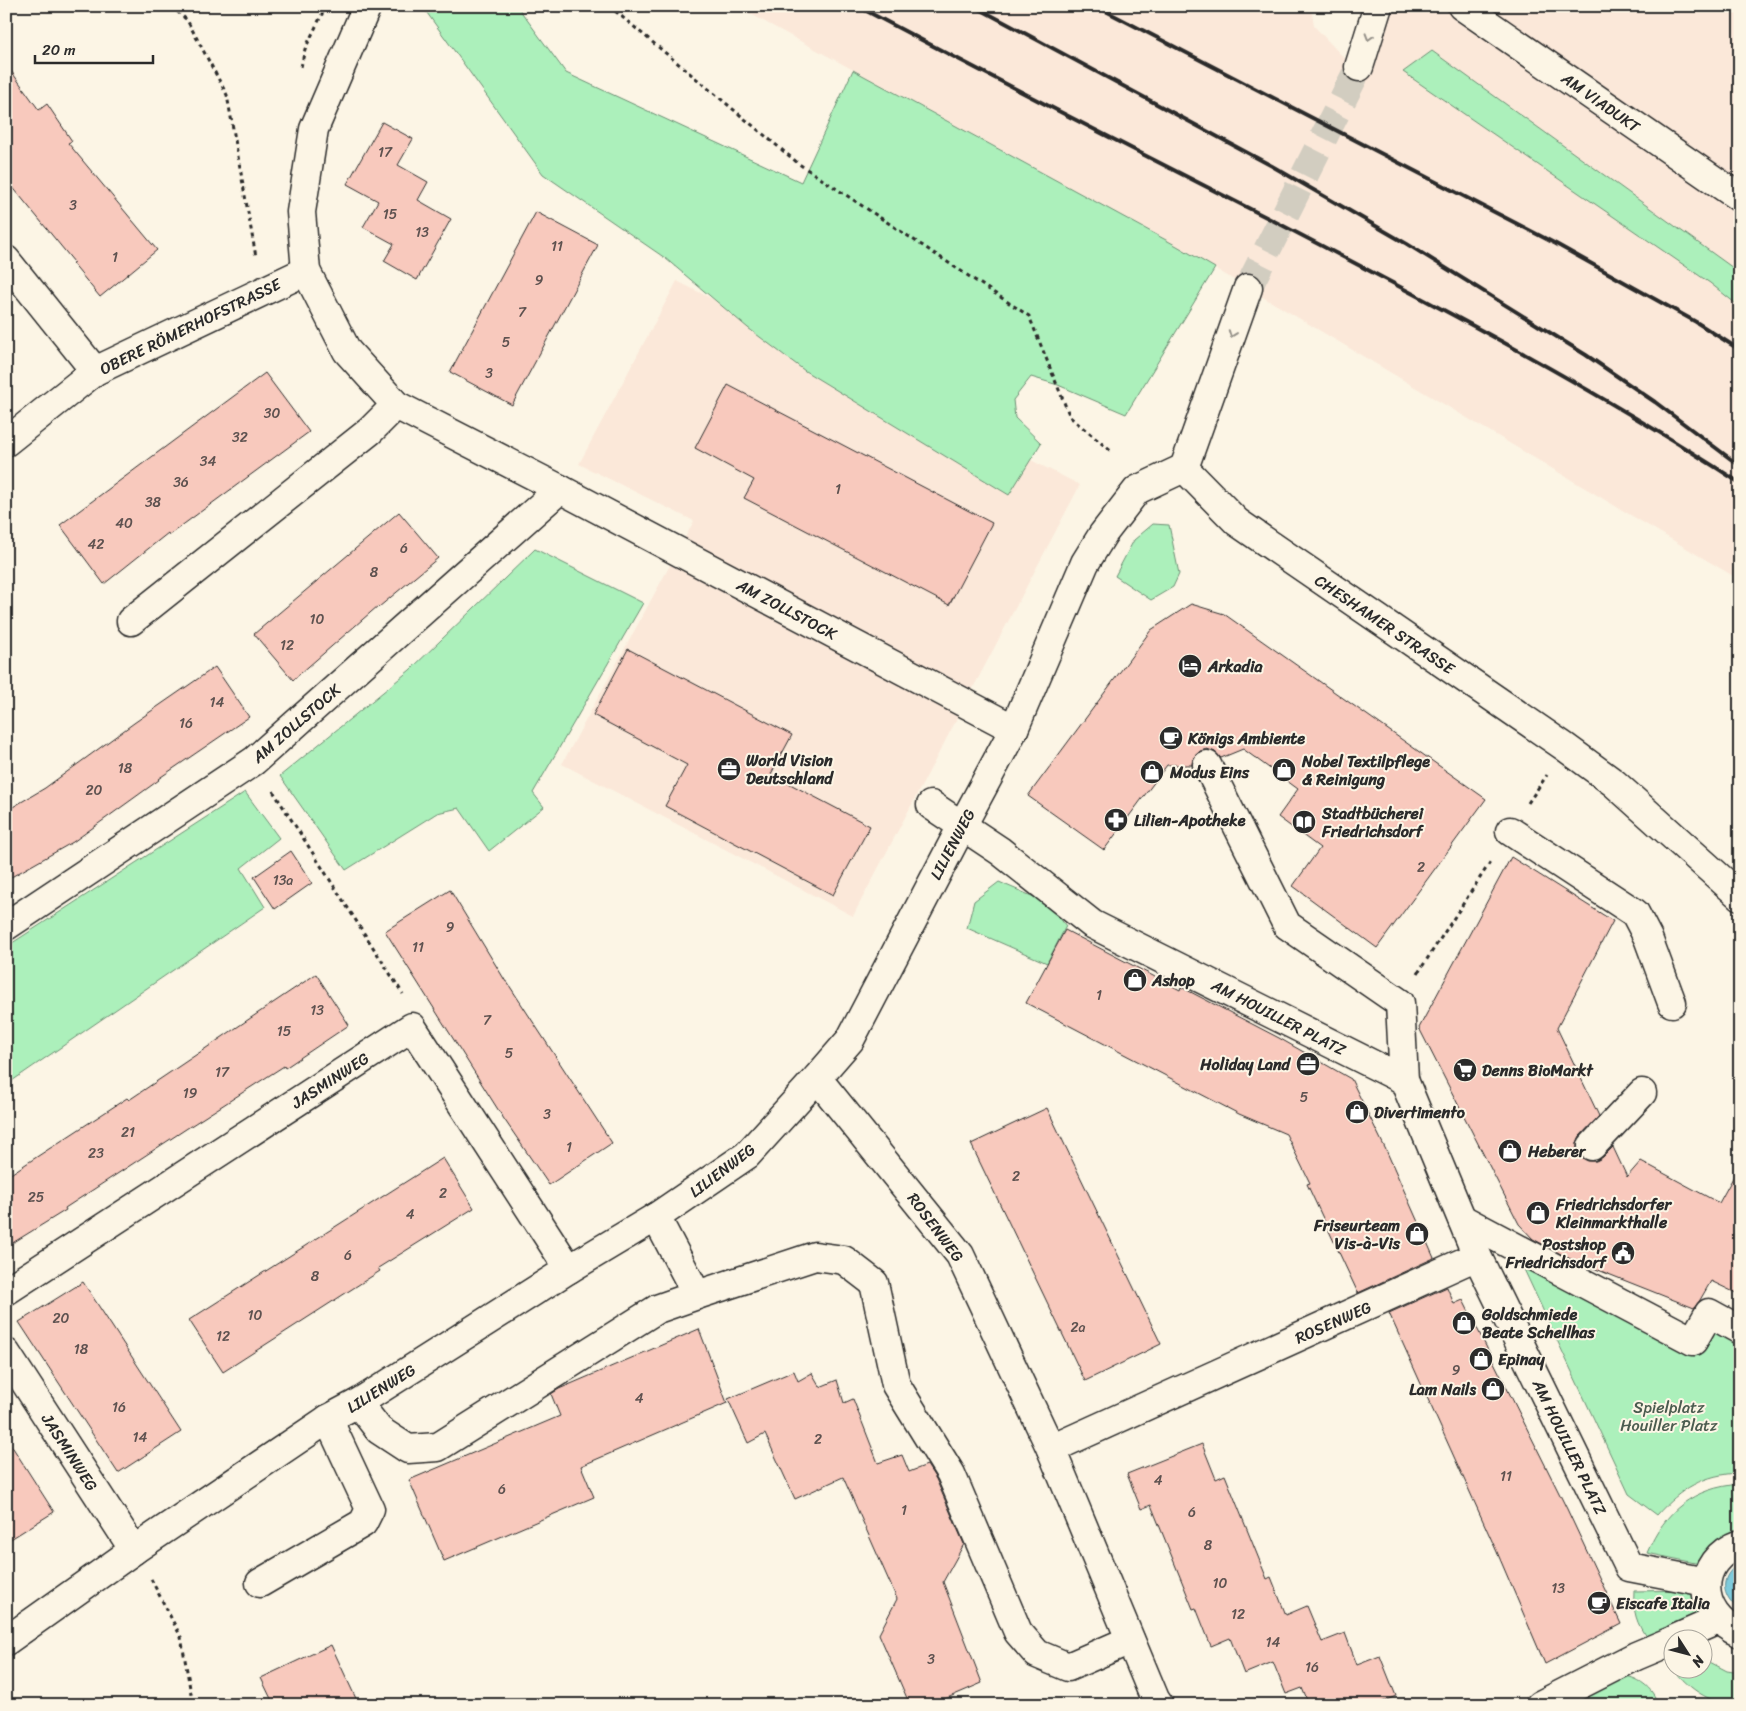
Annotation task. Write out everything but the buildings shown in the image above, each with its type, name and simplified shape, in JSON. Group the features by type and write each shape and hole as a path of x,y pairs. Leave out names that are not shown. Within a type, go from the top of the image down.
{"street":[{"name":"AM ZOLLSTOCK","path":"367,6 314,129 301,212 306,271 347,351 396,405 560,489 1014,728"},
{"path":"1360,68 1378,6"},
{"name":"AM VIADUKT","path":"1462,6 1740,198"},
{"path":"6,260 95,371"},
{"name":"OBERE RÖMERHOFSTRASSE","path":"6,442 95,371 306,271"},
{"path":"1184,468 1248,288"},
{"path":"131,621 370,431 396,405"},
{"name":"LILIENWEG","path":"6,1641 134,1550 328,1419 358,1403 569,1269 656,1218 747,1155 850,1040 1014,728 1085,563 1103,534 1137,490 1184,468"},
{"name":"CHESHAMER STRASSE","path":"1184,468 1237,522 1614,783 1740,896"},
{"name":"AM ZOLLSTOCK","path":"6,926 254,761 560,489"},
{"name":"AM HOUILLER PLATZ","path":"1207,765 1286,925 1400,1002 1404,1080 1477,1256 1629,1567 1706,1582"},
{"name":"AM HOUILLER PLATZ","path":"931,805 1000,851 1092,924 1404,1080"},
{"path":"1510,831 1635,914 1648,938 1672,1003"},
{"path":"412,1027 569,1269"},
{"name":"JASMINWEG","path":"6,1291 412,1027"},
{"name":"ROSENWEG","path":"817,1078 960,1255 1050,1449 1130,1640 1152,1703"},
{"path":"1592,1146 1642,1093"},
{"path":"656,1218 697,1295"},
{"path":"1462,1219 1693,1341 1709,1314 1740,1330"},
{"path":"358,1403 379,1430 408,1449 438,1447 528,1388 657,1308 816,1256 844,1260 874,1283 896,1385 951,1474 1018,1632 1037,1654 1068,1667 1130,1640"},
{"name":"ROSENWEG","path":"1050,1449 1477,1256"},
{"name":"JASMINWEG","path":"6,1353 134,1550"},
{"path":"260,1583 363,1524 370,1509 328,1419"},
{"path":"1729,1626 1710,1609 1706,1596 1706,1582 1711,1567 1719,1555 1731,1547 1740,1544"},
{"path":"1714,1630 1729,1626"},
{"path":"1555,1702 1636,1656 1664,1644"}],"path":[{"path":"171,6 187,20 227,95 263,292"},
{"path":"609,6 799,164 1028,316 1070,417 1112,452"},
{"path":"1414,980 1564,747"},
{"path":"254,761 413,1010 412,1027"},
{"path":"134,1550 153,1581 181,1637 193,1705"}],"shaded area":[{"path":"736,6 1311,6 1314,26 1345,59 1359,67 1381,6 1740,6 1740,580 1177,246"},
{"path":"677,281 1080,485 853,916 562,764 694,521 579,464"}],"green space":[{"path":"422,6 517,6 566,73 801,182 853,70 1215,268 1126,414 1058,385 1031,377 1013,400 1015,418 1041,443 1009,495 805,371 748,328 665,258 543,174"},
{"path":"1432,51 1740,273 1740,307 1710,283 1403,72"},
{"path":"1153,524 1169,525 1179,574 1173,587 1151,600 1115,576 1134,540"},
{"path":"535,549 643,603 533,793 544,807 489,851 459,808 437,813 346,870 280,776 410,670"},
{"path":"245,792 279,838 241,868 265,907 6,1085 6,947"},
{"path":"999,882 1048,903 1066,926 1047,963 967,928 974,901"},
{"name":"Spielplatz Houiller Platz","path":"1522,1265 1700,1354 1714,1328 1740,1342 1740,1473 1715,1476 1694,1485 1675,1498 1657,1515 1629,1494"},
{"path":"1740,1484 1740,1531 1700,1564 1647,1553 1663,1525 1672,1513 1683,1504 1708,1490"},
{"path":"1695,1590 1702,1616 1675,1628 1664,1628 1664,1633 1648,1640 1636,1617 1634,1591"},
{"path":"1714,1664 1727,1671 1740,1673 1740,1705 1718,1702 1708,1698 1681,1678 1714,1678"},
{"path":"1620,1675 1633,1678 1644,1684 1649,1688 1658,1705 1590,1705 1585,1692"}],"water":[{"path":"1740,1563 1740,1611 1733,1605 1726,1593 1725,1580 1733,1568"}],"tunnel":[{"path":"1248,288 1359,67"}],"railway":[{"path":"857,6 1451,314 1626,412 1740,483"},
{"path":"974,6 1272,166 1407,244 1586,355 1655,402 1740,466"},
{"path":"1096,6 1556,244 1696,322 1740,350"}],"place":[{"name":"Arkadia","path":"1190,666"},
{"name":"Königs Ambiente","path":"1171,738"},
{"name":"World Vision Deutschland","path":"729,769"},
{"name":"Nobel Textilpflege & Reinigung","path":"1284,770"},
{"name":"Modus Eins","path":"1152,772"},
{"name":"Lilien-Apotheke","path":"1116,820"},
{"name":"Stadtbücherei Friedrichsdorf","path":"1304,822"},
{"name":"Ashop","path":"1135,980"},
{"name":"Holiday Land","path":"1308,1064"},
{"name":"Denns BioMarkt","path":"1465,1070"},
{"name":"Divertimento","path":"1357,1112"},
{"name":"Heberer","path":"1510,1151"},
{"name":"Friedrichsdorfer Kleinmarkthalle","path":"1538,1213"},
{"name":"Friseurteam Vis-à-Vis","path":"1417,1234"},
{"name":"Postshop Friedrichsdorf","path":"1623,1253"},
{"name":"Goldschmiede Beate Schellhas","path":"1464,1323"},
{"name":"Epinay","path":"1481,1359"},
{"name":"Lam Nails","path":"1493,1389"},
{"name":"Eiscafe Italia","path":"1599,1603"}]}
